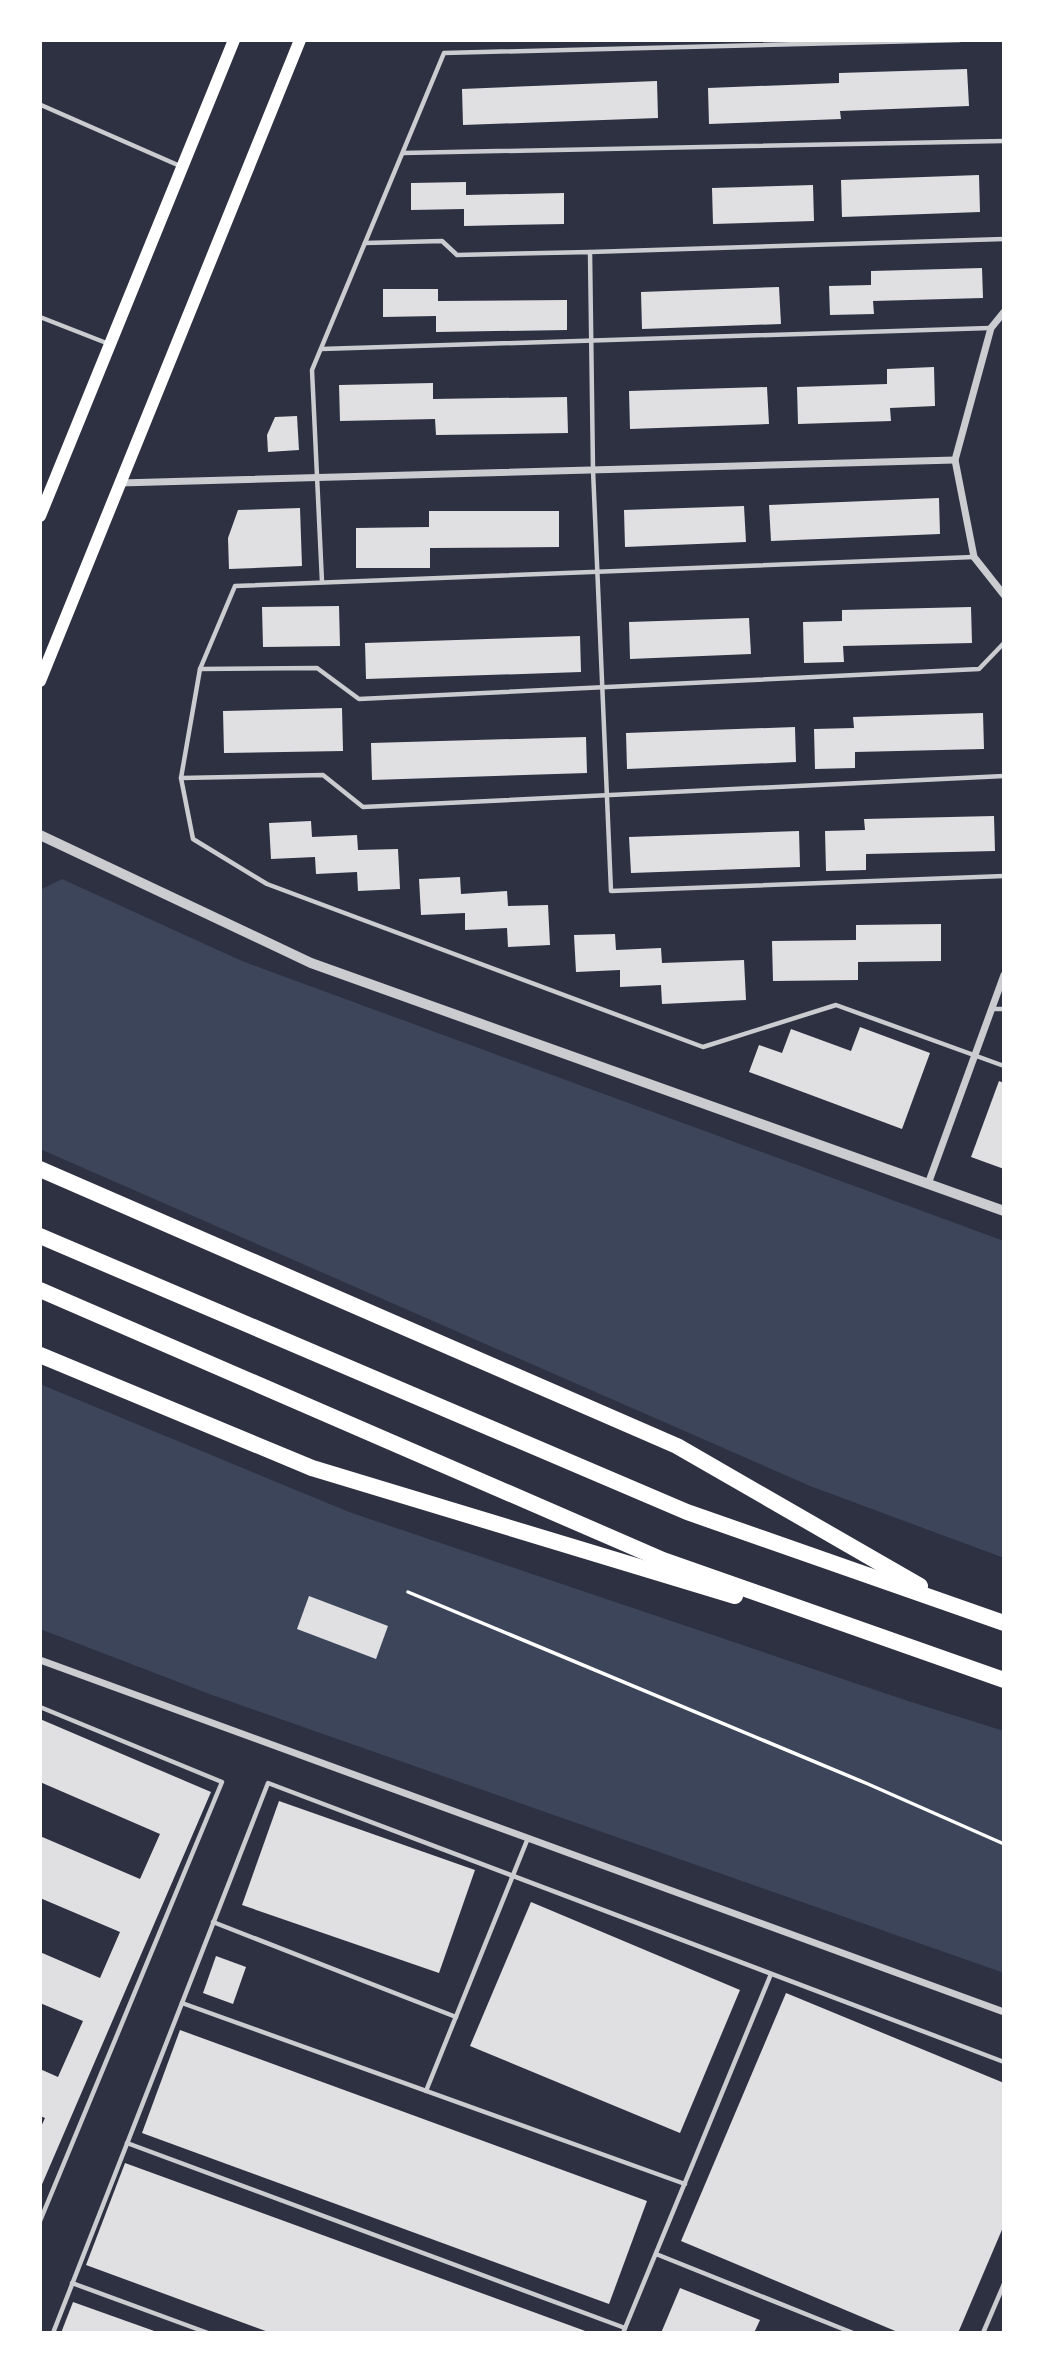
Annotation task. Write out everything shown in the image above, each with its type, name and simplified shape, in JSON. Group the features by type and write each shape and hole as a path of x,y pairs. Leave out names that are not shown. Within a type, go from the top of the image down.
{"highway":[{"path":"40,1168 677,1446 952,1605"},
{"path":"40,1236 687,1512 1004,1623"},
{"path":"40,1290 663,1560 1004,1680"},
{"path":"40,1355 312,1468 928,1653"}],"main road":[{"path":"40,516 234,40"},
{"path":"40,681 300,40"}],"street":[{"path":"1004,312 991,328 956,460 974,557 1004,595"},
{"path":"120,483 956,460"},
{"path":"40,835 311,963 1004,1211"},
{"path":"928,1184 1004,975"},
{"path":"40,1660 1004,2012"}],"lane":[{"path":"323,583 312,370 444,53 960,40"},
{"path":"40,107 41,105 182,167"},
{"path":"402,153 1004,141"},
{"path":"365,243 442,241 457,256 1004,239"},
{"path":"590,252 593,470 611,891 1004,876"},
{"path":"40,317 110,345"},
{"path":"321,349 991,328"},
{"path":"974,557 235,586 200,669 181,778 193,839 267,884 703,1047 836,1005 1004,1066"},
{"path":"200,669 317,668 359,699 979,669 1004,643"},
{"path":"181,778 323,775 363,807 1004,776"},
{"path":"992,1009 1004,1009"},
{"path":"40,1707 222,1782 40,2221"},
{"path":"53,2333 268,1783 1004,2062"},
{"path":"426,2091 528,1839"},
{"path":"214,1922 456,2017"},
{"path":"127,2143 624,2330 771,1974"},
{"path":"182,2003 685,2183"},
{"path":"656,2254 853,2333"},
{"path":"72,2283 208,2333"},
{"path":"983,2333 1004,2284"}],"path":[{"path":"408,1592 869,1784 1004,1844"}],"shaded area":[{"path":"62,879 242,961 1004,1241 1004,1558 810,1486 40,1149 40,890"},
{"path":"40,1384 349,1512 1004,1731 1004,1973 212,1695 40,1629"}],"building":[{"path":"967,69 969,106 840,111 841,119 709,124 708,88 839,83 839,73"},
{"path":"657,81 658,118 463,125 462,89"},
{"path":"979,175 980,212 842,217 841,180"},
{"path":"466,182 466,195 564,193 564,224 464,226 464,209 411,210 411,183"},
{"path":"813,185 814,221 713,224 712,188"},
{"path":"982,268 983,298 873,301 874,314 830,315 829,286 871,285 871,271"},
{"path":"779,287 781,324 642,329 641,292"},
{"path":"383,289 438,289 438,301 567,300 567,330 436,332 436,316 383,317"},
{"path":"934,367 935,406 890,408 891,421 798,424 797,387 887,384 887,369"},
{"path":"433,383 433,399 567,397 568,433 436,435 435,419 340,421 339,385"},
{"path":"767,387 769,424 630,429 629,391"},
{"path":"297,416 299,450 268,452 267,435 275,417"},
{"path":"939,498 940,534 771,541 769,505"},
{"path":"744,506 746,542 625,547 624,510"},
{"path":"300,508 302,566 229,569 228,538 238,510"},
{"path":"429,511 559,511 559,547 430,548 430,568 356,568 356,528 429,527"},
{"path":"339,606 340,646 263,647 262,607"},
{"path":"971,607 972,643 843,646 844,662 804,663 803,622 842,621 842,610"},
{"path":"749,618 751,654 630,659 629,622"},
{"path":"580,636 581,672 366,679 365,643"},
{"path":"342,708 343,751 224,753 223,711"},
{"path":"983,713 984,749 855,752 855,768 815,769 814,729 854,728 853,717"},
{"path":"795,727 796,762 627,769 626,733"},
{"path":"586,737 587,773 372,780 371,743"},
{"path":"994,816 995,851 866,854 866,870 826,871 825,831 865,830 864,819"},
{"path":"311,821 312,837 357,835 358,850 398,849 400,889 358,891 357,872 316,874 315,857 271,859 269,823"},
{"path":"799,831 800,867 631,873 629,837"},
{"path":"460,877 461,894 507,891 508,906 548,905 550,945 508,947 507,928 465,930 465,913 421,915 419,879"},
{"path":"941,924 941,961 858,962 858,980 773,981 772,941 856,940 856,925"},
{"path":"615,934 616,950 661,948 662,963 744,960 746,1000 662,1004 661,985 620,987 620,970 576,972 574,935"},
{"path":"860,1027 930,1053 902,1129 749,1072 759,1045 782,1053 791,1029 851,1051"},
{"path":"999,1081 1004,1083 1004,1169 971,1157"},
{"path":"309,1596 388,1626 376,1659 297,1629"},
{"path":"40,1719 211,1792 40,2189 40,2129 45,2118 40,2116 40,2069 58,2077 83,2021 40,2003 40,1952 100,1978 120,1932 40,1898 40,1836 140,1879 160,1834 40,1782"},
{"path":"279,1801 475,1870 439,1973 242,1905"},
{"path":"531,1902 740,1990 680,2133 470,2046"},
{"path":"216,1956 246,1967 233,2004 203,1993"},
{"path":"786,1993 1004,2083 1004,2225 958,2333 900,2333 681,2241"},
{"path":"180,2030 647,2201 609,2304 142,2133"},
{"path":"125,2163 588,2333 271,2333 86,2265"},
{"path":"680,2288 760,2320 754,2333 661,2333"},
{"path":"73,2302 157,2332 157,2333 61,2333"}]}
